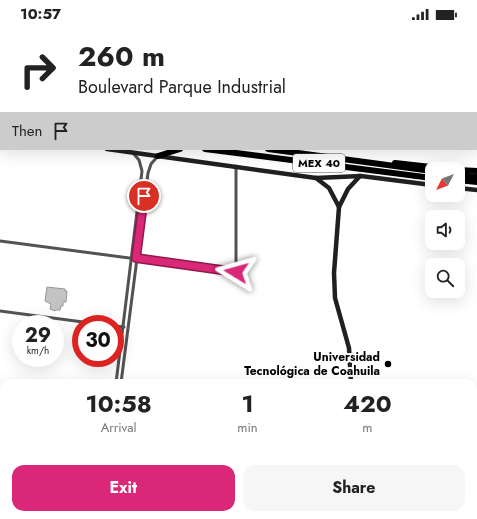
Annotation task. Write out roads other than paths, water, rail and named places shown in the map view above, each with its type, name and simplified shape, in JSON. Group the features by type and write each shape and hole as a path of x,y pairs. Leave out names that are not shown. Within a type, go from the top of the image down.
{"highway":[{"path":"158,156 170,155 178,150"},
{"name":"MEX 40","path":"214,150 425,174"},
{"name":"MEX 40","path":"276,150 388,164 425,174"},
{"path":"388,164 400,163 425,166"},
{"path":"465,170 477,171"},
{"path":"465,176 477,177"},
{"path":"465,181 477,183"}],"street":[{"path":"114,150 158,156"},
{"path":"124,319 142,177 142,168 134,153"},
{"path":"170,155 316,178 360,176 425,184"},
{"path":"122,379 144,196 149,167 158,156"},
{"path":"0,241 236,272 236,166"},
{"path":"351,379 349,348 337,310 333,285 339,207 348,189 360,176"},
{"path":"142,177 147,178"},
{"path":"316,178 328,188 339,207"},
{"path":"465,189 477,190"},
{"path":"139,196 144,196"},
{"path":"137,214 142,215"},
{"path":"0,311 72,321"},
{"path":"124,327 128,328"},
{"path":"116,379 118,367"}],"place":[{"name":"Universidad Tecnológica de Coahuila","path":"388,364"}]}
